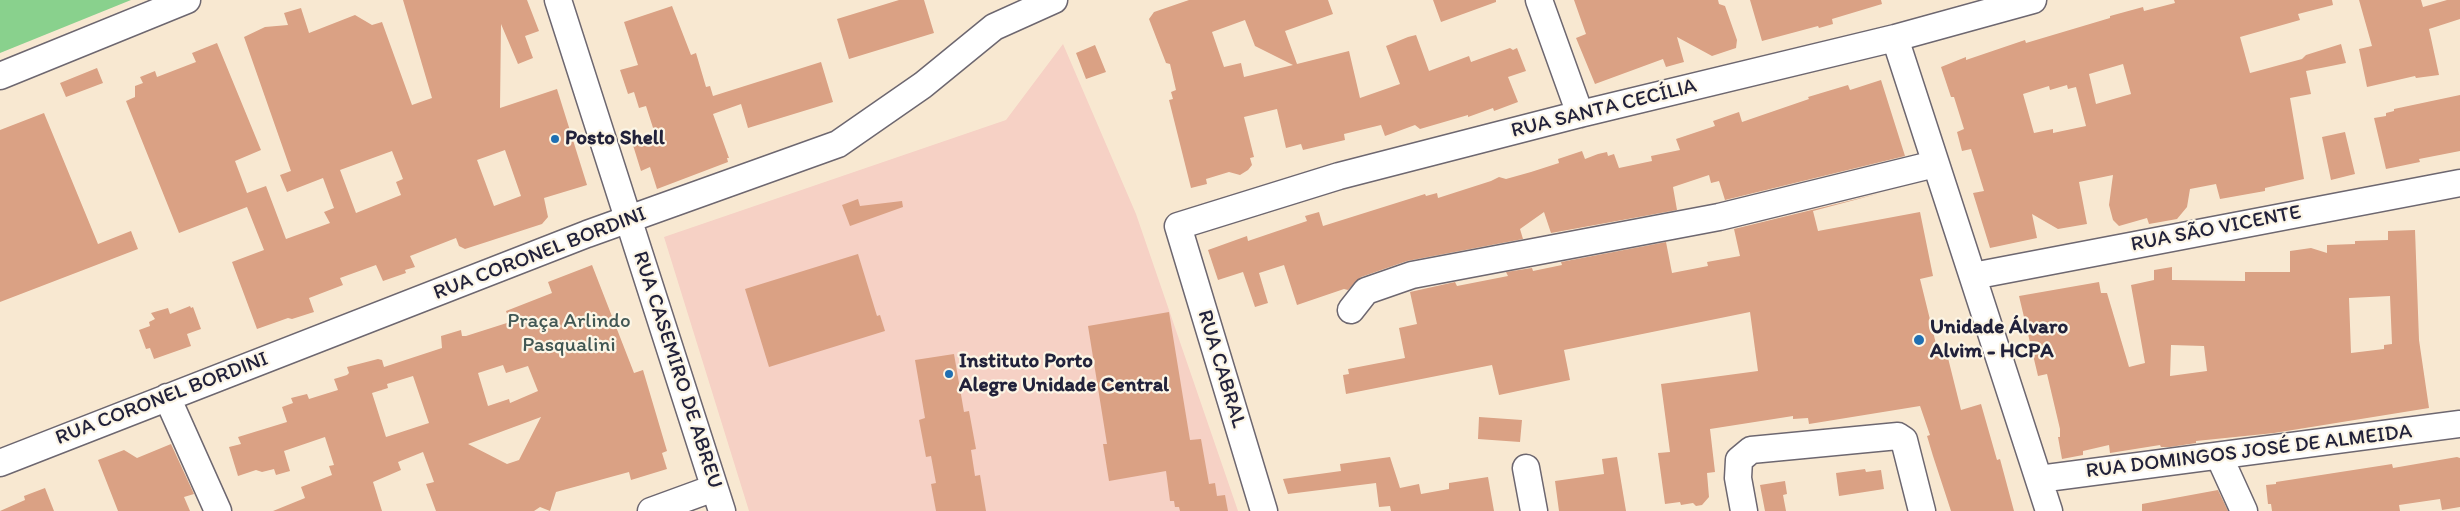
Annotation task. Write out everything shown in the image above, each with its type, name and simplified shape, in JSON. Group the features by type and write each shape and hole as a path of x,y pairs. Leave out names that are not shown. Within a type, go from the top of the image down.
{"street":[{"path":"0,76 187,0"},
{"name":"RUA CASEMIRO DE ABREU","path":"558,0 718,500"},
{"name":"RUA CORONEL BORDINI","path":"0,462 628,219 838,144 923,84 994,27 1054,0"},
{"path":"1539,0 1580,114"},
{"name":"RUA SANTA CECÍLIA","path":"1178,226 1338,176 1580,114 1895,38 2033,0"},
{"path":"1895,38 2049,511"},
{"path":"1351,310 1366,291 1412,275 1718,217 1935,164"},
{"name":"RUA SÃO VICENTE","path":"1973,276 2460,183"},
{"name":"RUA CABRAL","path":"1178,226 1264,511"},
{"path":"167,397 218,511"},
{"name":"RUA DOMINGOS JOSÉ DE ALMEIDA","path":"2039,479 2460,424"},
{"path":"1744,511 1738,478 1739,460 1751,450 1901,437 1922,511"},
{"path":"2219,456 2244,511"},
{"path":"1526,468 1534,511"},
{"path":"651,511 718,500"}],"shaded area":[{"name":"Instituto Porto Alegre Unidade Central","path":"1063,44 1136,214 1238,511 749,511 664,237 1006,120"}],"green space":[{"path":"0,0 131,0 0,53"}],"building":[{"path":"403,0 527,0 539,31 525,36 533,58 518,64 501,24 500,108 557,89 587,185 544,198 548,217 542,224 465,249 459,246 456,238 410,256 415,267 405,270 406,273 383,281 376,265 340,278 343,285 309,298 314,312 292,319 288,318 257,329 232,262 264,250 247,207 179,233 126,101 135,97 135,86 143,83 140,77 155,71 157,77 196,62 192,53 217,43 261,150 235,161 247,193 266,186 286,239 330,223 324,212 334,208 323,178 287,192 280,175 291,171 244,37 265,27 288,25 284,13 301,8 309,33 355,15 372,25 382,22 412,105 432,98","holes":["505,150 521,196 494,206 477,160","392,151 403,179 396,182 401,195 356,213 340,170"]},
{"path":"899,0 924,0 934,33 849,59 837,19"},
{"path":"1189,0 1328,0 1333,14 1285,31 1297,64 1349,51 1360,98 1400,84 1386,46 1416,35 1429,71 1469,56 1471,62 1510,48 1513,50 1517,48 1526,71 1508,77 1518,102 1494,111 1493,108 1468,117 1468,115 1420,129 1415,125 1385,136 1381,125 1344,134 1345,140 1303,150 1301,144 1286,148 1277,109 1244,117 1254,157 1250,158 1252,165 1240,175 1229,172 1206,179 1207,184 1191,188 1169,100 1173,99 1171,92 1176,90 1170,64 1166,63 1149,19 1154,12","holes":["1245,20 1255,46 1293,65 1244,77 1241,63 1224,67 1212,32"]},
{"path":"1433,0 1496,0 1496,2 1441,22"},
{"path":"1574,0 1718,0 1719,4 1725,6 1737,40 1736,48 1712,56 1677,37 1684,62 1666,67 1663,59 1595,84 1576,38 1586,34"},
{"path":"1750,0 1881,0 1882,4 1832,19 1833,24 1819,28 1818,26 1762,41"},
{"path":"2174,0 2332,0 2333,5 2298,14 2300,20 2240,37 2250,73 2302,59 2306,55 2341,44 2346,63 2306,71 2311,94 2290,98 2304,179 2265,188 2265,191 2220,199 2216,184 2190,189 2187,207 2177,219 2149,224 2147,218 2119,226 2113,220 2109,205 2113,175 2079,182 2087,224 2058,229 2032,214 2037,238 1990,248 1973,193 1984,191 1971,149 1962,151 1957,132 1964,129 1954,97 1951,97 1941,67 1966,57 1966,60 2025,40 2026,43 2110,18 2110,16 2143,7 2144,11 2175,3","holes":["2123,64 2131,94 2096,104 2089,74","2067,85 2068,89 2076,87 2086,126 2053,133 2053,129 2034,133 2023,94 2049,86 2050,90"]},
{"path":"2359,0 2421,0 2423,7 2447,0 2460,0 2460,19 2429,29 2439,75 2416,78 2415,76 2367,87 2359,49 2372,46"},
{"path":"672,6 691,55 696,53 706,87 710,86 713,96 821,62 833,102 748,128 741,104 713,114 729,158 727,158 728,162 657,189 650,167 641,171 632,142 655,134 646,106 639,108 634,92 628,94 620,70 638,65 624,22"},
{"path":"1095,45 1106,72 1086,79 1076,53"},
{"path":"97,68 103,83 66,97 60,83"},
{"path":"1881,80 1905,156 1725,200 1719,181 1711,183 1709,175 1673,187 1677,210 1551,233 1544,212 1520,229 1523,239 1407,261 1361,277 1348,290 1344,289 1297,305 1284,265 1259,273 1268,303 1255,307 1243,272 1218,280 1208,250 1247,236 1248,241 1307,221 1305,216 1319,212 1323,226 1425,194 1426,196 1437,193 1438,198 1499,177 1506,179 1559,163 1558,159 1582,151 1585,159 1607,152 1608,156 1614,154 1619,168 1652,161 1651,156 1680,150 1676,139 1715,126 1713,121 1739,112 1742,122 1809,99 1808,97 1848,85 1850,90"},
{"path":"2460,95 2460,151 2419,159 2420,162 2386,169 2374,118 2386,116 2386,113 2394,111 2394,109"},
{"path":"44,113 98,244 131,231 138,249 0,302 0,130"},
{"path":"2345,132 2355,174 2331,180 2322,137"},
{"path":"1881,193 1813,211 1818,231 1920,212 1933,276 1920,279 1938,352 1946,350 1961,410 1981,404 1997,460 2000,459 2014,511 1951,511 1927,436 1930,435 1920,406 1809,424 1808,418 1793,419 1793,416 1710,429 1715,472 1707,473 1709,497 1702,505 1696,506 1693,503 1681,505 1680,502 1665,504 1658,453 1670,452 1661,384 1758,371 1750,312 1564,350 1570,380 1499,395 1492,365 1346,394 1343,375 1349,374 1348,369 1405,358 1399,328 1417,324 1410,292 1455,282 1457,286 1508,276 1506,272 1532,268 1533,271 1562,265 1561,262 1666,242 1672,273 1708,266 1707,262 1740,256 1734,229"},
{"path":"858,199 860,206 902,201 903,207 850,226 842,205"},
{"path":"2415,230 2419,340 2429,408 2274,433 2196,441 2196,443 2170,447 2161,447 2160,445 2110,453 2109,445 2083,451 2083,455 2062,459 2058,437 2060,437 2060,429 2047,374 2038,376 2019,296 2099,282 2101,293 2107,293 2129,367 2145,363 2131,285 2154,280 2154,270 2172,267 2172,280 2245,281 2245,272 2290,272 2290,251 2311,248 2327,253 2327,245 2355,244 2355,241 2388,240 2388,231","holes":["2390,296 2392,344 2384,345 2384,349 2351,353 2349,298","2171,345 2204,346 2207,371 2170,376"]},
{"path":"858,254 877,316 880,315 885,331 769,367 745,289"},
{"path":"592,265 634,373 643,370 667,451 662,453 667,469 631,480 629,472 556,492 550,511 540,507 534,511 436,511 426,484 434,482 423,452 398,462 401,470 373,482 382,511 273,511 305,498 301,487 332,475 329,466 334,465 325,437 284,451 290,471 276,475 274,469 262,472 256,470 238,476 229,447 241,444 238,437 287,422 282,407 293,403 291,398 307,394 309,399 338,390 334,379 347,375 349,373 347,367 378,359 382,360 384,367 442,348 441,336 461,330 462,336 466,336 510,322 506,311 552,293 548,282","holes":["503,365 506,373 528,366 538,391 510,403 509,399 488,406 478,373","413,376 429,423 386,437 372,393 388,388 387,384","541,417 519,460 507,464 468,444"]},
{"path":"190,306 191,308 193,307 201,329 187,334 191,346 154,359 150,348 146,349 139,330 150,326 149,322 155,319 151,313 168,308 170,314"},
{"path":"1169,312 1190,440 1201,439 1209,484 1215,483 1217,496 1225,495 1228,511 1180,511 1179,507 1175,507 1174,501 1170,501 1166,471 1109,481 1103,444 1107,444 1088,326"},
{"path":"954,354 964,412 969,411 976,449 971,450 975,476 980,475 986,511 936,511 931,484 936,483 931,456 926,457 919,420 925,418 915,360"},
{"path":"1479,417 1522,420 1520,442 1478,439"},
{"path":"171,444 194,494 184,497 190,511 118,511 98,460 124,450 137,458"},
{"path":"1390,457 1400,488 1419,484 1421,494 1449,489 1449,483 1488,477 1494,511 1391,511 1390,506 1379,507 1376,483 1288,494 1283,479 1341,471 1340,464"},
{"path":"1617,457 1626,511 1559,511 1555,481 1604,474 1602,459"},
{"path":"2460,458 2460,507 2442,510 2440,499 2399,505 2400,511 2272,511 2271,504 2268,504 2266,485 2276,484 2276,482 2392,464 2393,468"},
{"path":"1865,469 1866,472 1881,470 1884,489 1839,496 1836,473"},
{"path":"1785,481 1787,494 1783,495 1786,511 1765,511 1760,485"},
{"path":"45,488 54,511 0,511 25,500 24,496"},
{"path":"2218,490 2228,511 2142,511 2142,504"}],"place":[{"name":"Posto Shell","path":"555,139"},
{"name":"Unidade Álvaro Alvim - HCPA","path":"1919,340"},
{"name":"Instituto Porto Alegre Unidade Central","path":"949,374"}],"park label":[{"name":"Praça Arlindo Pasqualini","path":"569,334"}]}
